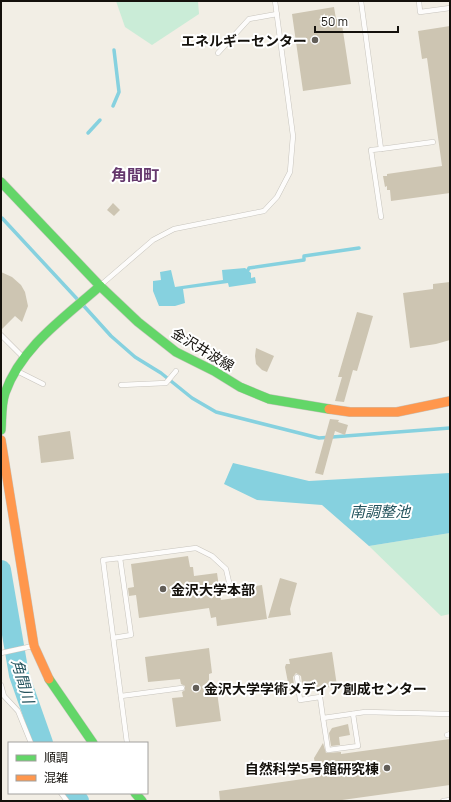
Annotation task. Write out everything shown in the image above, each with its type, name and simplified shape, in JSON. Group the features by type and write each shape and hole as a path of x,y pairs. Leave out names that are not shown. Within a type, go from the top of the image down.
{"main road":[{"name":"金沢井波線","path":"1,182 100,286 138,322 176,352 214,371 240,387 269,399 310,408 373,413 397,412 450,401"},
{"path":"1,430 6,393 24,358 42,338 100,286"},
{"path":"1,440 20,571 34,646 49,679 69,710 93,742"}],"lane":[{"path":"100,286 153,240 174,229 264,211 277,197 290,172 293,136 275,1"},
{"path":"361,1 381,149"},
{"path":"418,1 420,12 450,8"},
{"path":"218,53 249,18 277,14"},
{"path":"381,217 371,150 433,142"},
{"path":"1,335 24,358"},
{"path":"16,371 43,384"},
{"path":"121,385 166,383 174,372"},
{"path":"127,742 103,560 196,548 212,556 226,569 229,582"},
{"path":"113,638 131,635 120,558"},
{"path":"2,652 34,646"},
{"path":"297,677 300,700 320,697 328,750 358,746 353,714"},
{"path":"1,685 4,696 18,711 31,742"},
{"path":"121,696 182,688"},
{"path":"323,718 365,712 450,714"},
{"path":"443,801 450,800"}],"green space":[{"path":"116,1 198,1 199,14 152,45 125,27"},
{"path":"450,533 450,614 441,616 369,546"}],"water":[{"path":"245,268 251,273 251,278 255,277 256,283 229,287 228,283 183,289 185,303 175,306 159,306 153,291 153,281 161,280 160,272 171,270 175,287 223,280 222,270"},
{"name":"南調整池","path":"233,463 309,481 450,473 450,533 369,546 322,505 257,500 224,484"}],"building":[{"name":"エネルギーセンター","path":"334,7 336,19 341,18 351,84 303,91 292,14"},
{"path":"450,26 450,193 391,201 390,190 387,190 387,186 385,187 383,176 387,176 387,174 442,166 427,58 422,59 418,31"},
{"path":"113,203 120,210 114,216 107,210"},
{"path":"1,272 12,277 21,285 25,292 28,306 22,322 15,316 1,330"},
{"path":"450,282 450,340 410,348 403,293 433,289 433,284"},
{"path":"357,312 373,316 357,371 353,370 344,402 335,401 342,377 338,377"},
{"path":"256,348 274,356 267,372 262,370 256,364"},
{"path":"330,419 339,420 338,422 348,425 345,435 335,431 323,475 315,473"},
{"path":"70,431 74,459 41,463 38,436"},
{"path":"188,556 190,567 193,567 194,576 217,573 221,600 249,596 248,587 262,585 267,619 217,626 216,617 211,618 209,608 139,618 136,595 129,596 128,588 134,587 131,564"},
{"path":"280,578 297,583 290,609 291,615 268,618"},
{"name":"金沢大学学術メディア創成センター","path":"209,648 212,673 209,674 209,693 217,692 221,721 176,727 172,698 183,697 182,692 185,690 185,686 181,684 180,679 148,682 145,657"},
{"path":"332,652 337,686 303,691 301,676 296,673 293,677 295,693 290,693 285,667 286,664 290,664 289,659"},
{"path":"348,724 350,735 339,737 340,745 331,746 329,733 332,728"},
{"name":"自然科学5号館研究棟","path":"450,739 450,785 335,801 220,801 219,791 317,777 314,758 323,743 326,753 341,752 341,754"}],"waterway":[{"path":"113,106 119,92 114,50"},
{"path":"88,133 100,120"},
{"path":"2,218 79,301"},
{"path":"248,270 249,268 304,260 304,256 359,248"},
{"path":"83,305 111,336 135,357 161,373 192,398 216,412 319,438 450,428"},
{"name":"角間川","path":"1,570 19,675 43,742"},
{"name":"角間川","path":"74,794 79,801"}],"traffic: fast":[{"path":"1,182 100,286 138,322 176,352 214,371 240,387 269,399 329,409"},
{"path":"1,430 2,407 5,393 12,376 22,361 45,334 100,286"},
{"path":"49,679 92,742"},
{"path":"136,794 142,801"}],"traffic: slow":[{"path":"329,409 350,412 397,412 450,401"},
{"path":"1,440 34,646 49,679"}],"place":[{"name":"エネルギーセンター","path":"315,40"},
{"name":"金沢大学本部","path":"163,589"},
{"name":"金沢大学学術メディア創成センター","path":"196,688"},
{"name":"自然科学5号館研究棟","path":"387,768"}],"district":[{"name":"角間町","path":"135,175"}]}
